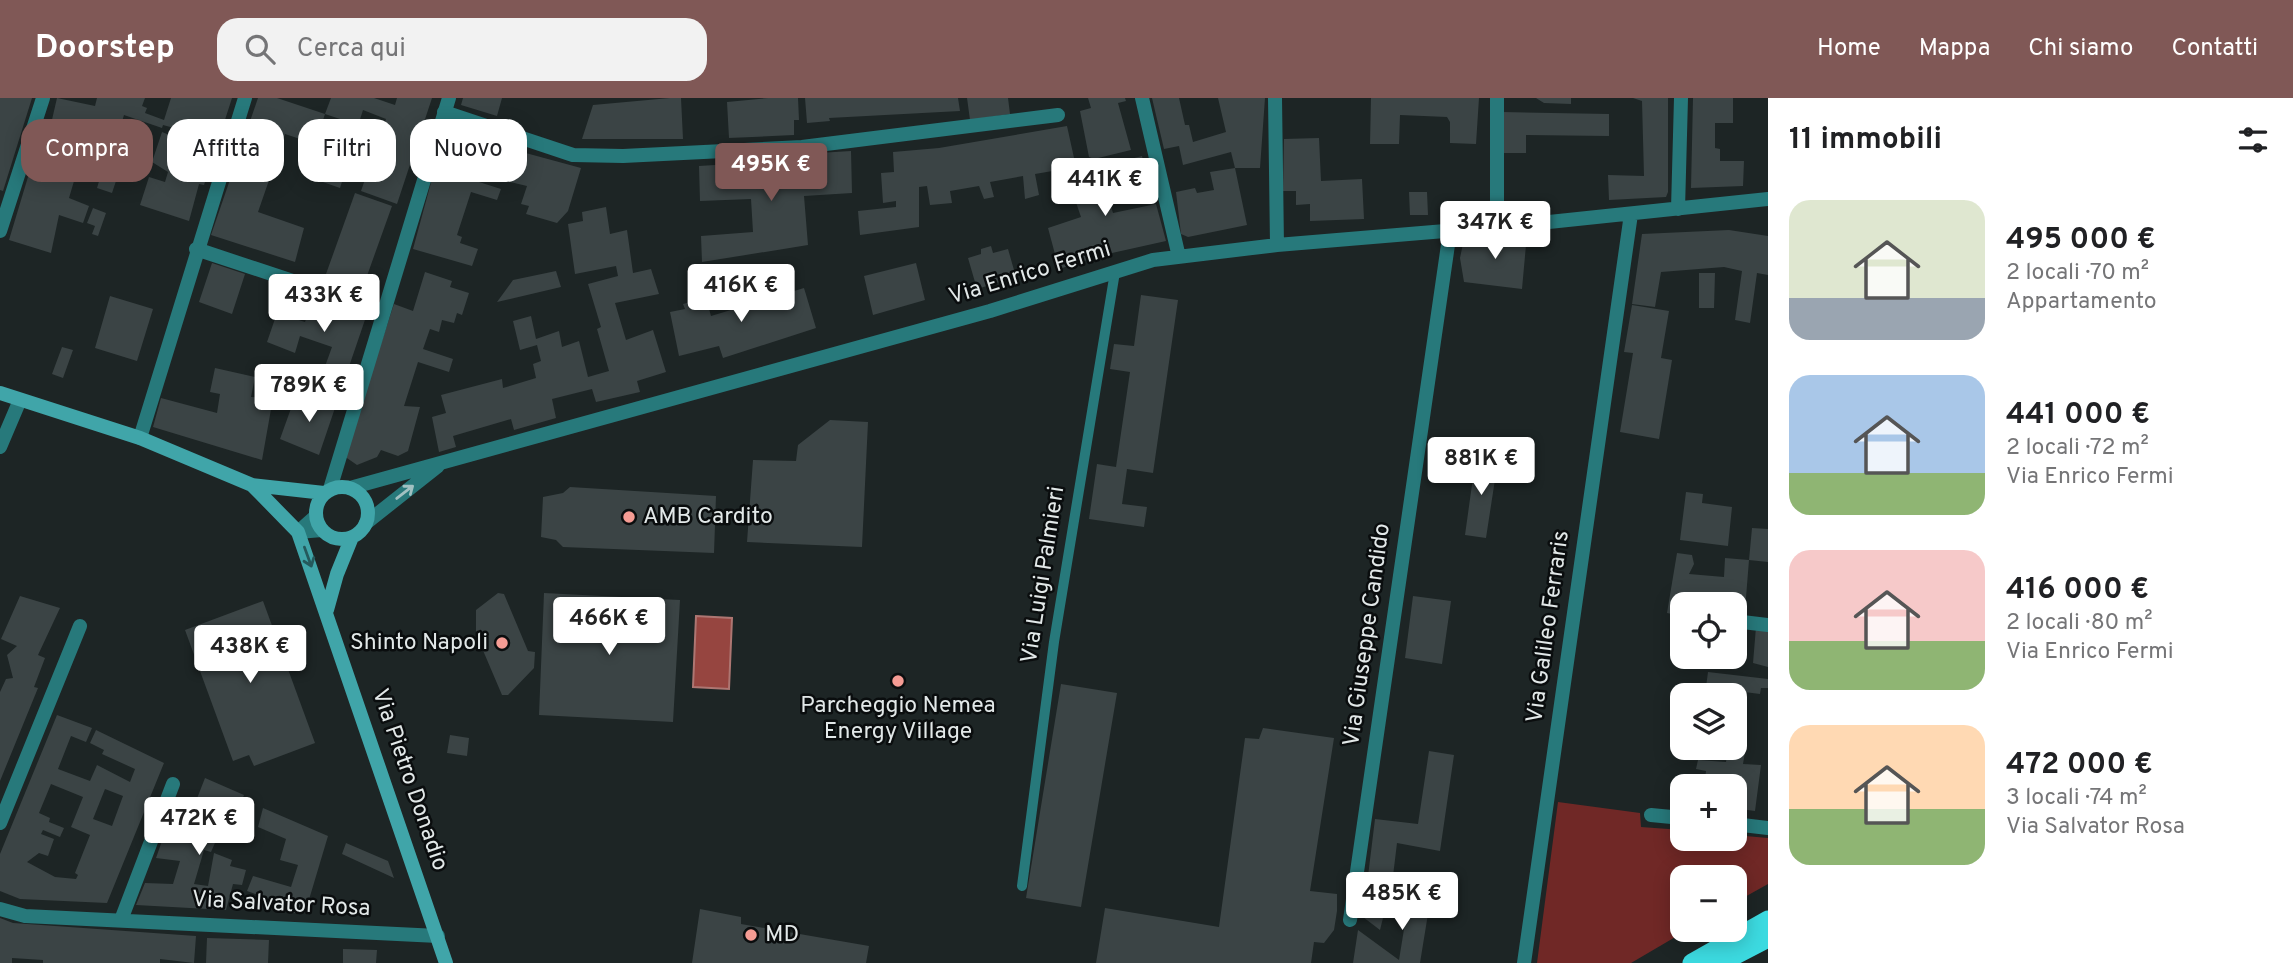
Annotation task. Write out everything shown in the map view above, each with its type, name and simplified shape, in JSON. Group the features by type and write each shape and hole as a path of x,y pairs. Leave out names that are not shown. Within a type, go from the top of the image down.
{"highway":[{"path":"1692,963 1768,920"},
{"path":"1720,963 1768,938"}],"main road":[{"name":"Via Pietro Donadio","path":"0,393 139,438 252,485 298,532 446,963"},
{"path":"252,485 327,491 350,488 366,502 366,523 352,537 337,574 327,610"},
{"path":"327,491 317,503 316,516 322,530 332,538 352,537"}],"street":[{"path":"0,231 43,98"},
{"path":"139,438 245,98"},
{"path":"1142,98 1179,257"},
{"path":"1275,98 1277,245"},
{"path":"1497,98 1497,227"},
{"path":"1678,209 1681,98"},
{"path":"327,491 446,105 573,155 623,156 802,146 1058,116"},
{"name":"Via Enrico Fermi","path":"350,488 990,311 1153,260 1277,245 1497,227 1768,199"},
{"name":"Via Galileo Ferraris","path":"1524,963 1631,214"},
{"name":"Via Giuseppe Candido","path":"1350,920 1450,231"},
{"path":"196,249 383,311"},
{"path":"0,447 20,400"},
{"name":"Via Enrico Fermi","path":"366,523 445,461"},
{"path":"298,532 316,516"},
{"path":"298,532 322,530"},
{"path":"1747,623 1768,625"},
{"path":"0,822 80,626"},
{"path":"121,920 173,784"},
{"path":"1651,814 1670,816"},
{"path":"1747,826 1768,828"},
{"name":"Via Salvator Rosa","path":"0,909 25,916 438,936"}],"lane":[{"name":"Via Luigi Palmieri","path":"1022,886 1054,642 1115,272"}],"shaded area":[{"path":"696,616 732,618 729,689 693,687"},
{"path":"1558,802 1640,813 1641,827 1670,829 1670,851 1747,851 1747,836 1768,838 1768,884 1747,896 1747,865 1670,865 1670,940 1631,963 1537,963"}],"building":[{"path":"0,98 32,98 25,119 21,119 21,133 3,191 0,190"},
{"path":"57,98 95,106 97,98 145,98 142,106 147,108 145,113 164,120 171,98 232,98 225,119 167,119 167,126 163,125 162,128 153,125 153,119 136,119 124,115 123,119 52,119"},
{"path":"258,98 277,98 325,114 323,119 298,119 298,138 285,134 284,137 284,119 251,119"},
{"path":"331,98 374,98 395,105 397,98 432,98 425,119 410,119 410,165 397,204 361,191 364,182 396,182 396,119 386,119 363,110 360,119 340,119 325,114"},
{"path":"463,98 502,98 497,116 461,105"},
{"path":"681,98 683,139 582,139 593,105"},
{"path":"798,98 799,120 794,120 794,135 729,138 727,102"},
{"path":"805,98 958,98 960,111 829,118 830,121 807,123"},
{"path":"967,98 1008,98 1010,114 970,120"},
{"path":"1088,98 1125,98 1126,101 1118,103 1131,150 1094,159 1089,157 1080,111 1091,108"},
{"path":"1152,98 1179,98 1185,125 1189,125 1193,142 1226,132 1218,98 1265,98 1260,168 1235,168 1231,152 1183,165 1179,146 1164,149"},
{"path":"1371,98 1479,98 1476,144 1450,143 1450,122 1447,117 1400,115 1399,144 1370,144"},
{"path":"1536,98 1571,98 1571,104 1544,103"},
{"path":"1633,98 1668,98 1668,192 1666,197 1609,200 1608,175 1644,176 1642,101"},
{"path":"1693,98 1733,98 1733,123 1715,123 1715,148 1720,149 1720,161 1744,161 1743,186 1691,188"},
{"path":"1502,112 1609,114 1609,136 1526,135 1526,153 1501,153"},
{"path":"1067,126 1076,167 1035,174 1039,195 1025,199 1023,176 990,182 994,197 984,199 979,186 950,191 952,203 930,205 927,186 919,187 919,227 860,235 858,211 896,207 896,201 883,203 881,173 894,172 893,152 939,148"},
{"path":"162,132 167,134 167,171 153,163"},
{"path":"1319,138 1321,181 1362,179 1364,219 1310,221 1310,204 1296,205 1296,191 1283,191 1284,139"},
{"path":"851,151 852,193 804,196 808,245 702,262 701,236 753,232 751,199 700,201 699,166 762,162 762,186 804,184 802,154"},
{"path":"527,153 581,168 568,211 557,223 526,214 529,206 521,204 527,186 510,182 527,182"},
{"path":"1142,156 1147,176 1105,188 1113,213 1156,204 1166,241 1103,255 1059,269 1048,228 1081,217 1070,185 1081,182 1078,173"},
{"path":"1235,168 1247,225 1188,237 1181,234 1176,192 1195,188 1197,193 1214,190 1210,172"},
{"path":"167,175 167,182 205,182 204,185 199,184 189,221 140,205 147,182 153,182 153,178 165,182"},
{"path":"26,182 74,182 69,198 89,206 83,223 59,215 51,253 9,240"},
{"path":"99,182 116,182 112,193 97,188"},
{"path":"229,182 268,182 258,212 304,228 295,262 211,235"},
{"path":"323,182 342,182 340,188"},
{"path":"431,182 479,182 501,189 497,200 471,192 457,235 462,237 460,243 478,249 472,266 413,249"},
{"path":"1409,192 1427,192 1428,215 1410,215"},
{"path":"355,193 392,206 363,287 326,274"},
{"path":"606,207 610,234 627,230 633,273 651,269 659,294 615,303 626,340 653,330 666,372 637,381 640,392 596,402 592,389 552,399 556,418 514,430 511,419 453,436 456,447 439,452 432,417 446,413 441,395 502,379 503,388 536,378 533,364 541,361 537,345 520,350 513,321 531,316 536,339 559,331 562,347 579,341 588,377 609,371 597,329 601,327 588,284 618,276 616,266 575,274 568,224 583,221 582,212"},
{"path":"93,208 106,213 98,236 92,234 95,226 87,223"},
{"path":"1729,230 1768,236 1768,275 1757,273 1750,323 1735,320 1742,271 1724,267 1661,272 1655,307 1632,304 1642,234"},
{"path":"1527,234 1522,289 1464,282 1460,258 1464,239"},
{"path":"991,246 993,253 1008,249 1016,277 977,289 968,258 981,254 981,249"},
{"path":"212,263 245,274 232,314 199,302"},
{"path":"916,263 925,300 873,315 864,276"},
{"path":"556,271 561,287 497,302 513,280"},
{"path":"425,272 452,281 450,287 469,293 462,315 457,313 454,323 442,320 439,332 430,329 423,349 453,359 449,372 418,362 404,406 420,407 408,451 398,456 381,450 377,457 357,465 344,456 394,304 413,311"},
{"path":"1699,273 1715,273 1714,308 1699,308"},
{"path":"804,288 816,328 723,358 719,346 679,356 670,312 685,309 683,304 706,298 711,316"},
{"path":"315,293 368,311 341,390 319,383 332,347 300,336 295,353 267,342 277,313 305,322"},
{"path":"1141,295 1178,300 1153,473 1127,469 1122,504 1147,507 1144,527 1089,519 1097,464 1116,467 1130,372 1110,369 1114,344 1134,346"},
{"path":"110,296 153,309 137,361 95,348"},
{"path":"1632,305 1669,311 1661,358 1672,360 1659,439 1620,432 1633,353 1624,352"},
{"path":"62,347 73,350 63,378 52,374"},
{"path":"215,368 255,377 251,397 273,398 262,460 153,427 161,398 217,413 220,394 210,392"},
{"path":"294,400 334,401 336,405 319,455 280,439"},
{"path":"830,420 868,422 862,547 747,542 753,460 796,461 798,445"},
{"path":"1476,456 1498,460 1486,538 1465,535"},
{"name":"AMB Cardito","path":"570,487 716,496 714,553 563,547 556,540 541,537 543,497 563,493"},
{"path":"1686,492 1703,494 1702,503 1732,507 1728,546 1680,540"},
{"path":"1752,528 1768,529 1768,562 1749,560"},
{"path":"1677,553 1692,555 1694,564 1689,574 1724,577 1725,558 1749,560 1746,592 1670,592"},
{"name":"Shinto Napoli","path":"498,593 504,594 528,651 535,652 534,668 508,695 502,695 476,634 476,610"},
{"path":"544,593 680,600 673,722 539,715"},
{"path":"20,596 60,608 38,655 45,658 34,687 38,688 0,781 0,692 6,679 13,678 7,655 17,646 1,639"},
{"path":"1413,596 1451,601 1442,664 1405,658"},
{"path":"263,601 315,743 254,766 249,755 233,761 185,630"},
{"path":"1756,627 1768,628 1768,667 1753,663"},
{"path":"1708,672 1768,679 1768,688 1761,688 1760,694 1747,692 1747,683 1707,683"},
{"path":"1061,684 1117,693 1081,907 1026,898"},
{"path":"57,715 92,728 86,742 71,736 58,769 90,781 97,765 130,782 135,769 102,754 104,750 90,743 96,730 164,763 107,903 20,899 0,891 0,854","holes":["51,784 83,797 71,827 90,835 75,873 78,875 76,879 55,877 27,862 39,853 48,856 54,839 41,834 43,830 60,837 64,828 49,822 50,818 39,813","105,789 123,796 112,826 93,819"]},
{"path":"1263,728 1334,738 1310,891 1337,894 1337,911 1334,930 1324,943 1314,942 1311,963 1096,963 1105,908 1219,927 1245,738 1259,739"},
{"path":"450,735 469,738 467,756 447,753"},
{"path":"1429,751 1454,755 1440,851 1397,843 1393,876 1388,875 1384,902 1387,902 1380,930 1363,917 1375,819 1418,824"},
{"path":"1698,760 1744,760 1743,764 1761,765 1755,811 1747,810 1747,774 1706,774 1706,771 1696,769"},
{"path":"205,778 244,795 239,808 231,806 211,852 204,850 194,884 208,886 214,853 232,860 230,866 246,870 242,885 233,884 226,910 136,905 145,883 173,884 180,861 156,858 163,838 180,842"},
{"path":"263,808 328,836 305,913 290,913 285,905 247,891 253,876 291,887 298,865 280,860 286,839 258,827"},
{"path":"346,843 388,861 394,878 342,854"},
{"path":"1412,880 1433,883 1420,963 1353,963 1358,930 1399,960"},
{"name":"MD","path":"700,909 741,917 741,924 869,946 866,963 692,963"},
{"path":"0,918 13,923 196,936 194,963 160,959 160,963 43,963 43,960 12,958 12,963 0,963"},
{"path":"207,938 269,940 268,963 206,963"},
{"path":"343,949 377,950 376,963 343,963"}],"place":[{"name":"AMB Cardito","path":"629,517"},
{"name":"Shinto Napoli","path":"502,643"},
{"name":"Parcheggio Nemea Energy Village","path":"898,681"},
{"name":"MD","path":"751,935"}]}
